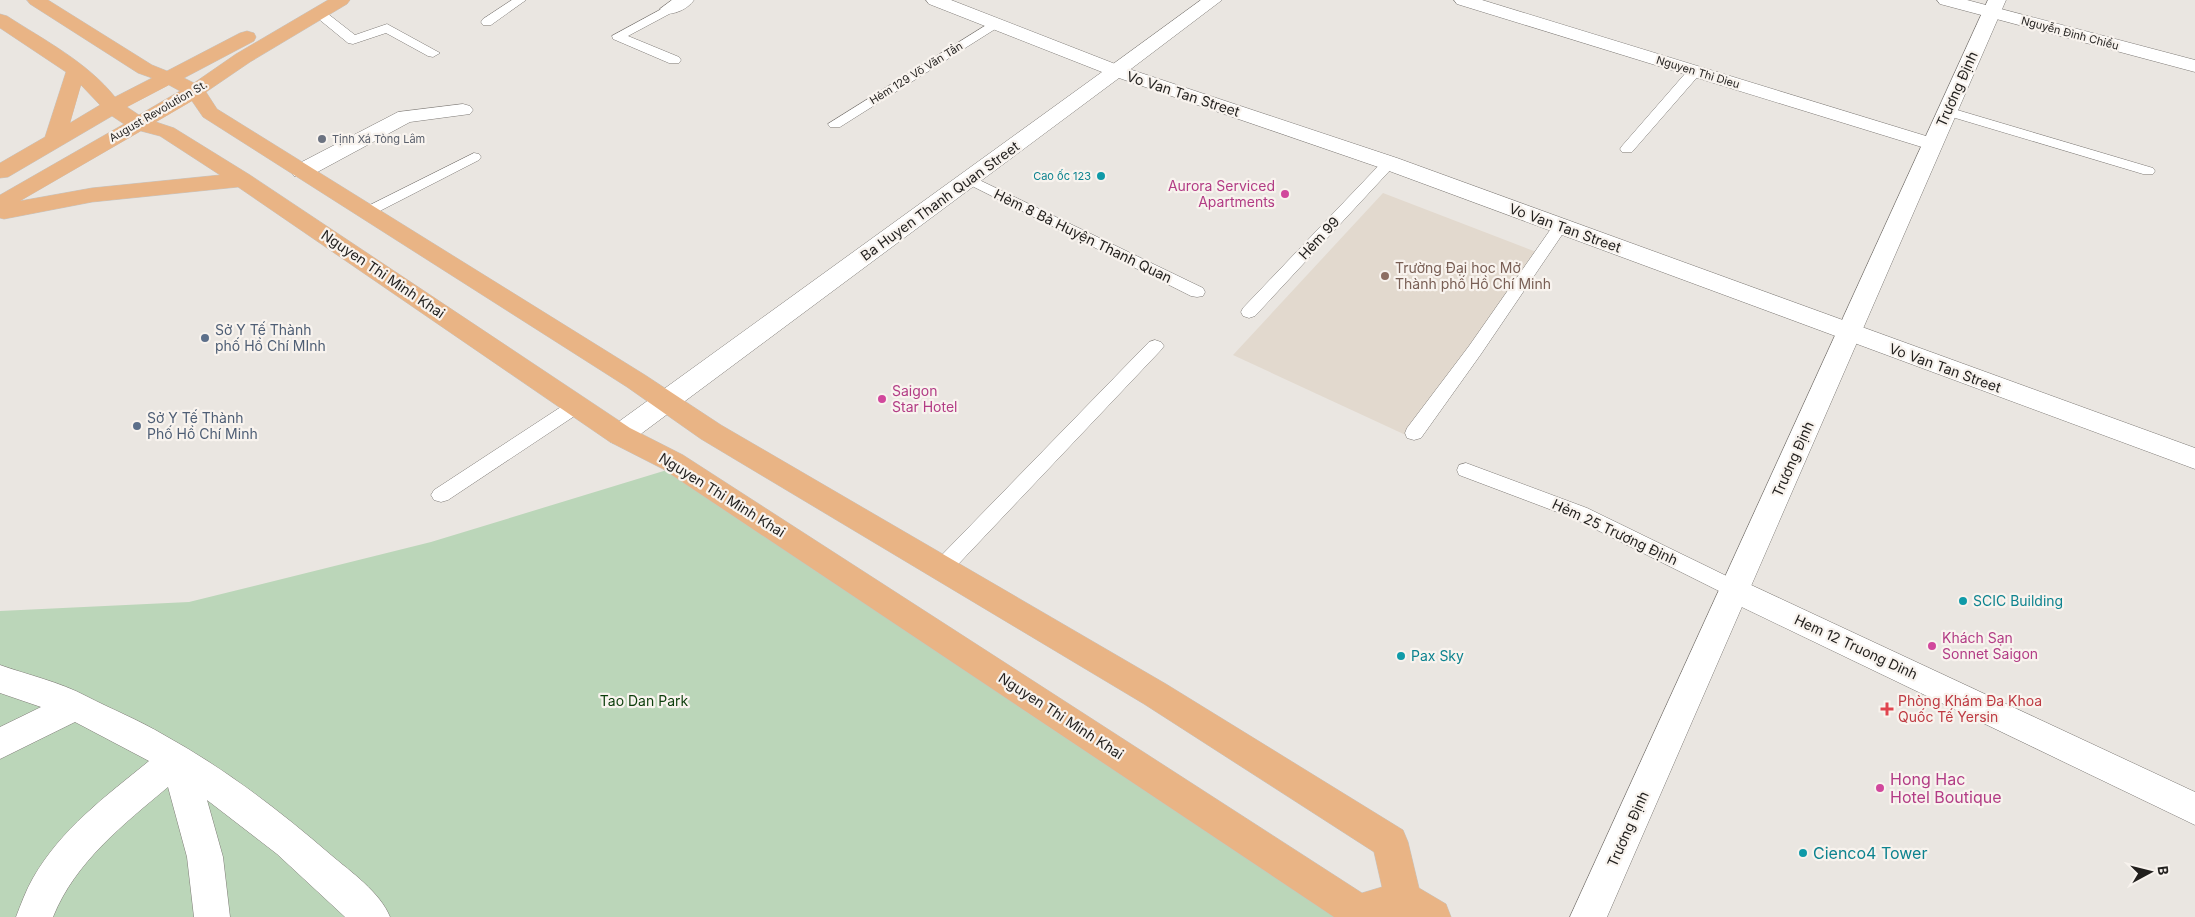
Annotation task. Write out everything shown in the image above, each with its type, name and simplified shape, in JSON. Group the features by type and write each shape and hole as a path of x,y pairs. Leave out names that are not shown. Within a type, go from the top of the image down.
{"main road":[{"path":"36,0 145,69 168,77 195,91 210,113 711,432 1155,694 1390,842 1403,899 1433,917"},
{"name":"August Revolution St.","path":"0,172 168,77 315,6 341,0"},
{"name":"August Revolution St.","path":"0,204 195,91 315,6"},
{"name":"Nguyen Thi Minh Khai","path":"0,20 76,70 98,89 112,107 137,123 167,132 242,180 620,436 673,462 1359,912 1403,899"},
{"path":"54,141 76,70"},
{"path":"0,213 47,201 99,193 242,180"}],"street":[{"path":"669,9 685,0"},
{"name":"Vo Van Tan Street","path":"934,0 1116,71 1389,163 2195,459"},
{"name":"Ba Huyen Thanh Quan Street","path":"620,436 1213,0"},
{"name":"Nguyen Thi Dieu","path":"1463,0 1932,144"},
{"name":"Nguyễn Đình Chiểu","path":"1946,0 1994,6 2195,66"},
{"name":"Trương Định","path":"1588,917 1994,6"},
{"path":"302,171 405,116 463,110"},
{"name":"Hem 12 Truong Dinh","path":"1734,589 2195,809"},
{"path":"0,679 75,706 127,731 176,760 258,815 336,882 372,917"},
{"path":"0,744 75,706"},
{"path":"34,917 39,902 52,877 70,854 91,832 176,760"},
{"path":"176,760 193,804 204,854 212,917"}],"lane":[{"path":"487,22 520,0"},
{"path":"315,6 353,40 387,28 433,53"},
{"path":"669,9 618,36 674,60"},
{"name":"Hẻm 129 Võ Văn Tần","path":"835,124 996,23"},
{"path":"1628,149 1695,71"},
{"path":"1947,112 2148,171"},
{"path":"367,212 474,157"},
{"name":"Hẻm 99","path":"1249,312 1389,163"},
{"name":"Hẻm 8 Bà Huyện Thanh Quan","path":"969,179 1197,292"},
{"path":"1414,432 1475,350 1560,226"},
{"path":"942,568 1155,346"},
{"path":"441,495 576,406"},
{"name":"Hẻm 25 Trương Định","path":"1466,470 1580,513 1734,589"}],"shaded area":[{"path":"1383,193 1544,255 1410,437 1233,355"}],"green space":[{"name":"Tao Dan Park","path":"680,466 1345,917 0,917 0,611 189,602 431,542"}],"place":[{"name":"Tịnh Xá Tòng Lâm","path":"322,139"},
{"name":"Cao ốc 123","path":"1101,176"},
{"name":"Aurora Serviced Apartments","path":"1285,194"},
{"name":"Trường Đại học Mở Thành phố Hồ Chí Minh","path":"1385,276"},
{"name":"Sở Y Tế Thành phố Hồ Chí MInh","path":"205,338"},
{"name":"Saigon Star Hotel","path":"882,399"},
{"name":"Sở Y Tế Thành Phố Hồ Chí Minh","path":"137,426"},
{"name":"SCIC Building","path":"1963,601"},
{"name":"Khách Sạn Sonnet Saigon","path":"1932,646"},
{"name":"Pax Sky","path":"1401,656"},
{"name":"Phòng Khám Đa Khoa Quốc Tế Yersin","path":"1887,709"},
{"name":"Hong Hac Hotel Boutique","path":"1880,788"},
{"name":"Cienco4 Tower","path":"1803,853"}]}
